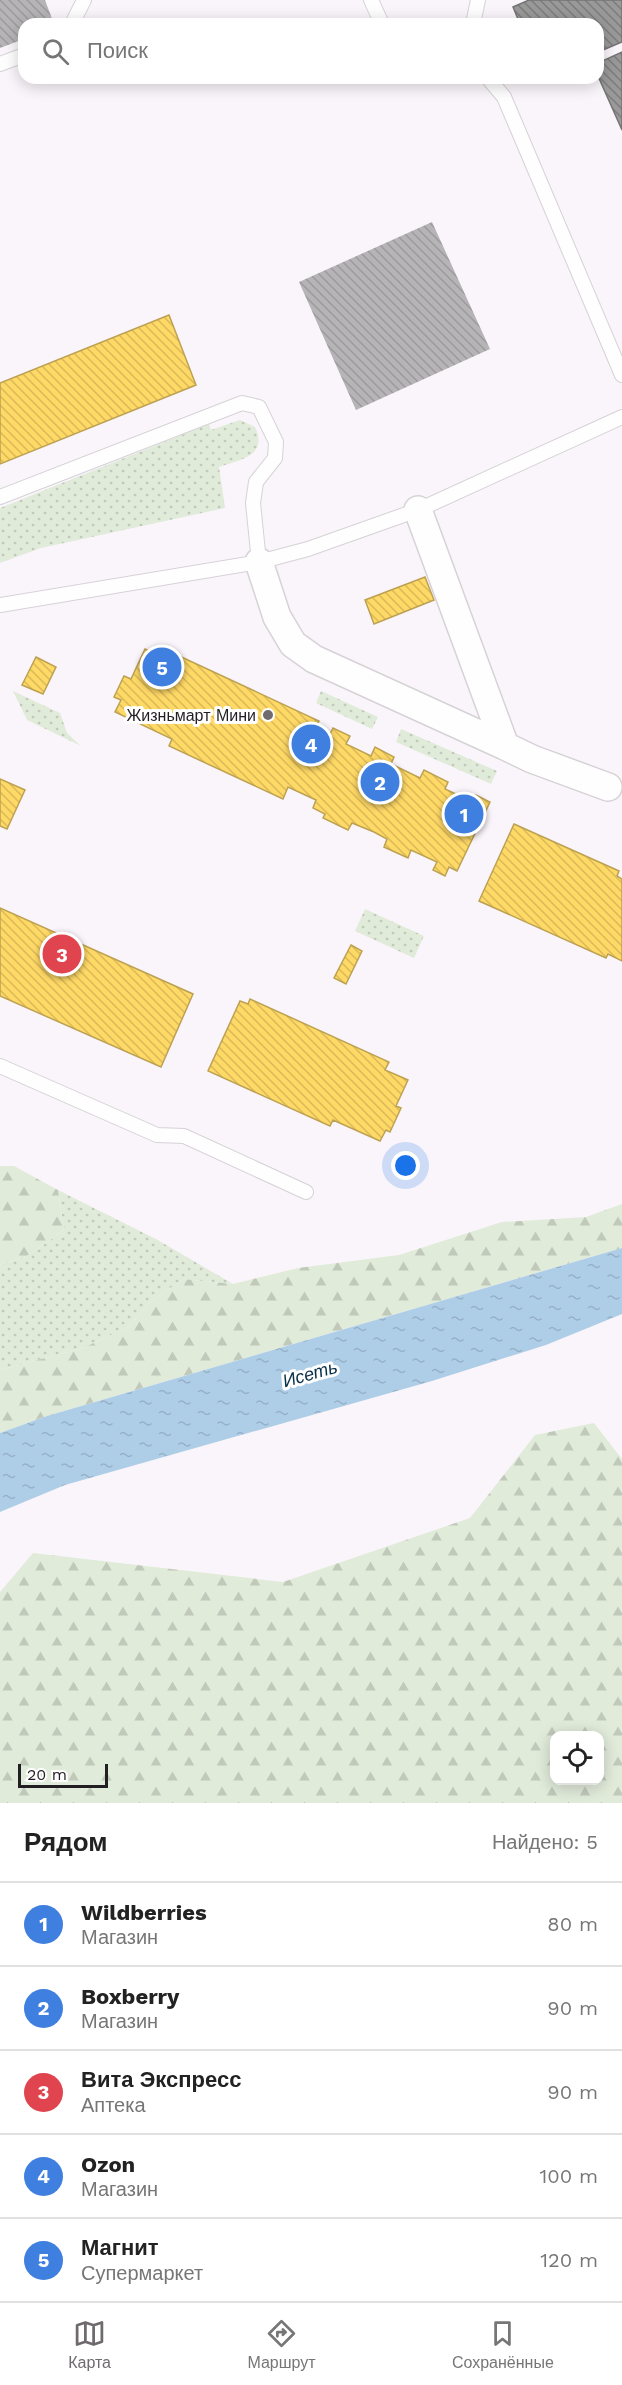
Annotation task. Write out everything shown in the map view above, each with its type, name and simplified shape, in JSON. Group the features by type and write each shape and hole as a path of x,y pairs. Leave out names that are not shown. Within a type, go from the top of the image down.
{"street":[{"path":"418,510 505,746"},
{"path":"260,562 277,617 293,644 314,659 532,759 608,787"}],"lane":[{"path":"75,18 84,0"},
{"path":"371,0 379,18"},
{"path":"474,18 478,0"},
{"path":"0,64 18,57"},
{"path":"493,84 504,97 622,375"},
{"path":"0,497 242,403 259,407 276,442 275,458 256,482 254,503 260,562"},
{"path":"0,605 260,562 308,549 418,510 622,417"},
{"path":"0,1066 157,1135 184,1137 306,1192"}],"green space":[{"path":"240,420 255,427 258,444 250,455 219,467 225,508 41,548 0,563 0,508 209,424 211,430"},
{"path":"13,691 60,713 67,733 81,746 27,720"},
{"path":"321,691 378,717 372,729 316,703"},
{"path":"401,729 497,771 491,784 396,742"},
{"path":"365,909 424,936 414,958 355,931"},
{"path":"0,1166 14,1166 58,1190 64,1230 29,1255 0,1265"},
{"path":"58,1190 156,1239 233,1284 183,1279 149,1303 128,1327 83,1348 0,1370 0,1265 29,1255 64,1230"},
{"path":"622,1204 622,1248 47,1416 0,1433 0,1370 83,1348 128,1327 149,1303 183,1279 233,1284 298,1268 399,1255 502,1222 586,1217"},
{"path":"594,1423 622,1459 622,1803 0,1803 0,1592 33,1553 283,1582 470,1518 535,1435"}],"water":[{"name":"Исеть","path":"622,1248 622,1314 546,1345 432,1381 65,1485 0,1512 0,1433 47,1416"}],"building: Жильё":[{"path":"169,315 196,385 0,464 0,383"},
{"path":"425,577 434,600 374,624 365,600"},
{"path":"145,649 171,661 175,654 319,721 316,727 330,734 333,728 350,736 346,744 371,756 375,747 394,757 391,764 420,778 424,770 448,782 445,789 473,802 476,795 490,802 457,871 449,867 445,876 433,870 437,862 411,850 408,858 384,847 387,839 374,832 352,823 348,830 323,818 325,814 313,808 316,800 288,787 283,799 169,746 172,739 115,712 121,700 114,697 124,676 131,679"},
{"path":"36,657 56,667 43,694 22,685"},
{"path":"0,779 25,790 7,829 0,826"},
{"path":"514,824 619,871 617,876 622,879 622,961 608,954 606,958 479,901"},
{"path":"0,908 193,994 161,1067 0,996"},
{"path":"351,945 362,951 346,984 334,978"},
{"path":"250,999 389,1062 385,1070 408,1080 396,1106 401,1108 390,1132 386,1130 380,1141 333,1120 330,1126 208,1071 240,1001 248,1004"}],"building: Промзона":[{"path":"529,0 622,0 622,42 604,50 604,18 518,18 513,7"},
{"path":"622,52 622,130 602,84 604,84 604,60"}],"building: Прочее":[{"path":"0,0 45,0 52,18 18,18 18,41 0,48"},
{"path":"432,222 490,349 356,410 299,282"}],"place":[{"name":"Магнит","path":"162,667"},
{"name":"Жизньмарт Мини","path":"268,715"},
{"name":"Ozon","path":"311,744"},
{"name":"Boxberry","path":"380,782"},
{"name":"Wildberries","path":"464,814"},
{"name":"Вита Экспресс","path":"62,954"}]}
